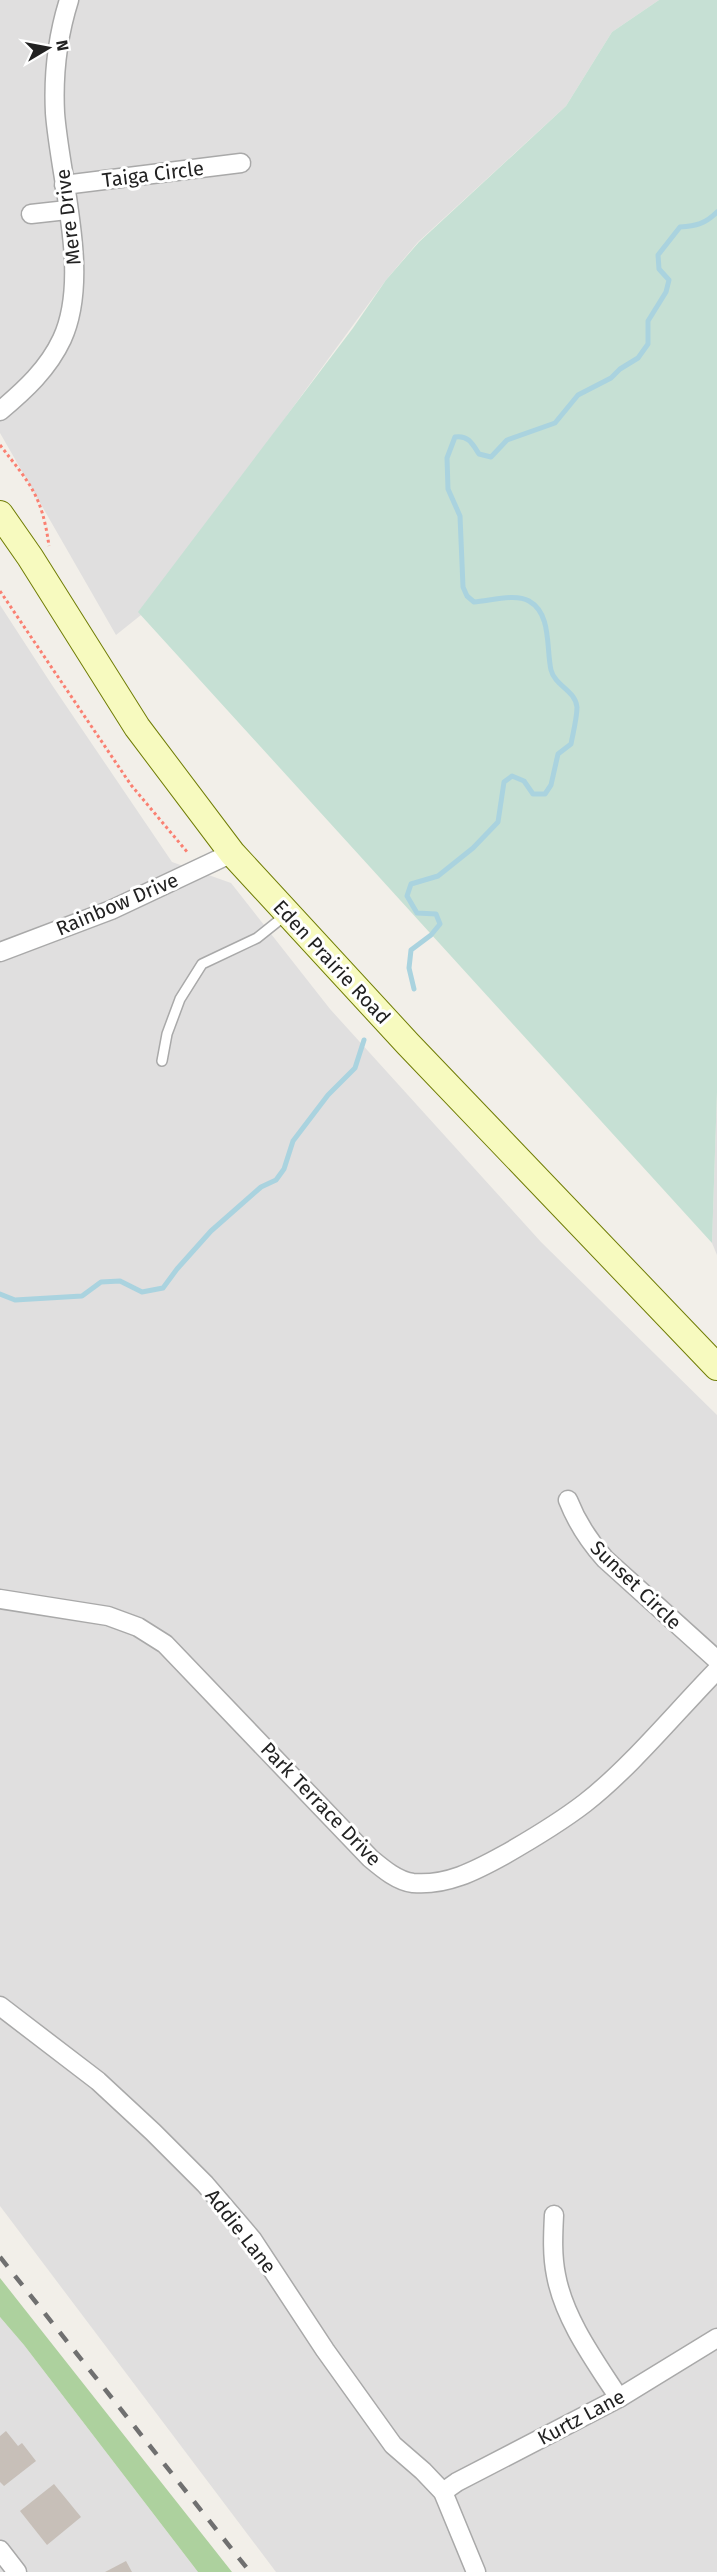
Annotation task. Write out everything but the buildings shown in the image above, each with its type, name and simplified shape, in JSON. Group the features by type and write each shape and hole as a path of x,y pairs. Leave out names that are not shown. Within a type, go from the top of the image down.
{"main road":[{"name":"Eden Prairie Road","path":"0,514 30,557 137,727 232,854 287,915 717,1367"}],"street":[{"name":"Mere Drive","path":"0,411 27,388 47,364 62,338 72,308 75,278 56,114 54,73 59,30 69,0"},
{"name":"Taiga Circle","path":"64,184 241,164"},
{"path":"32,214 67,210"},
{"name":"Rainbow Drive","path":"0,952 111,910 232,854"},
{"name":"Sunset Circle","path":"568,1500 577,1522 597,1550 717,1660"},
{"name":"Park Terrace Drive","path":"0,1599 108,1616 138,1628 165,1644 370,1858 389,1873 411,1883 436,1883 458,1878 496,1860 551,1827 586,1802 626,1765 717,1670"},
{"name":"Addie Lane","path":"0,2006 98,2081 205,2184 252,2239 325,2350 393,2445 443,2492"},
{"path":"554,2215 553,2250 556,2276 563,2300 619,2398"},
{"name":"Kurtz Lane","path":"443,2492 457,2482 619,2398 717,2338"},
{"path":"443,2492 476,2572"},
{"path":"0,2550 17,2572"}],"lane":[{"path":"162,1061 167,1034 180,999 202,964 256,938 287,915"}],"path":[{"path":"0,445 34,489 45,515 51,554"},
{"path":"0,591 131,785 201,868"}],"shaded area":[{"path":"0,0 659,0 612,32 566,106 418,242 386,280 141,615 116,635 0,433"},
{"path":"0,605 172,862 231,883 330,1009 541,1242 717,1415 717,2572 276,2572 0,2206"},
{"path":"717,1092 717,1255 712,1243"},
{"path":"0,2317 24,2345 198,2572 0,2572"}],"green space":[{"path":"659,0 717,0 717,1092 712,1243 138,612 353,328 386,280 419,242 566,106 612,32"},
{"path":"0,2278 232,2572 198,2572 0,2317"}],"waterway":[{"path":"414,989 409,968 411,950 431,935 440,924 436,914 417,913 407,896 411,884 438,876 473,848 498,822 504,782 512,776 524,781 533,794 545,794 551,785 558,754 571,744 577,711 573,696 556,680 551,670 545,623 536,607 529,601 517,598 474,602 467,596 463,587 460,516 448,489 447,458 455,437 466,439 472,443 479,454 491,457 507,440 555,423 578,395 611,378 620,369 638,358 648,344 648,321 666,292 669,280 659,269 658,255 680,227 700,224 717,212"},
{"path":"0,1294 15,1300 82,1296 101,1282 120,1281 142,1292 163,1288 211,1231 261,1187 276,1180 284,1169 293,1141 328,1095 355,1068 364,1040"}],"railway":[{"path":"0,2257 250,2572"}]}
